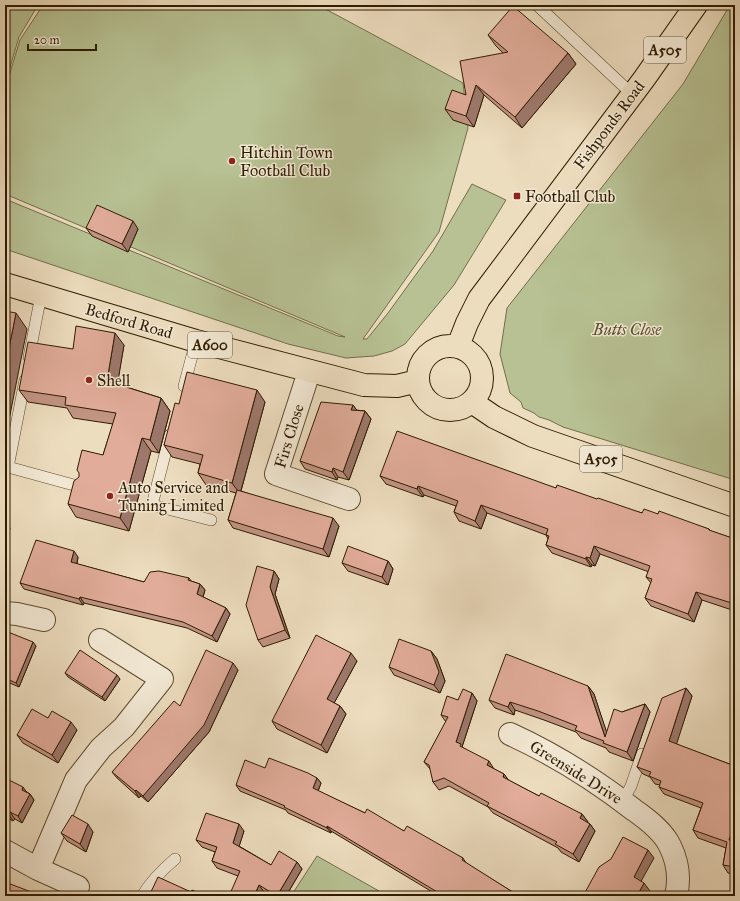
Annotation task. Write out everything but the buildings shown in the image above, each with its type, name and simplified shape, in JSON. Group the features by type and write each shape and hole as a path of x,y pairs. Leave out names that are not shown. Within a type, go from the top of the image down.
{"main road":[{"name":"Fishponds Road","path":"458,346 480,299 696,5"},
{"name":"Bedford Road","path":"5,284 196,341 364,385 397,386 418,381"},
{"path":"448,345 458,346 475,356 483,375 482,385 472,402 464,407 454,410 445,410 428,402 419,388 418,381 418,370 422,361 429,353 448,345"},
{"name":"A505","path":"472,402 494,416 533,436 735,506"}],"street":[{"name":"Firs Close","path":"310,372 276,474 349,499"},
{"path":"5,613 44,620"},
{"path":"38,869 76,780 100,748 124,727 162,679 100,640"},
{"name":"Greenside Drive","path":"510,734 540,748 596,781 658,830 670,845 679,872 676,896"},
{"path":"5,851 38,869 78,887"}],"lane":[{"path":"537,5 632,94"},
{"path":"41,295 8,467 81,487"},
{"path":"182,393 196,341"},
{"path":"174,423 152,505 211,520"},
{"path":"623,802 631,786 646,743"},
{"path":"142,896 149,884 175,859"}],"green space":[{"path":"5,5 38,5 19,37 5,84"},
{"name":"Hitchin Town Football Club","path":"43,5 318,5 463,83 468,128 439,232 363,339 367,339 388,313 433,251 472,184 506,200 454,285 405,344 392,351 374,356 346,358 288,344 5,249 5,199 338,336 345,337 5,194 5,89 20,40"},
{"name":"Butts Close","path":"730,5 735,5 735,480 563,427 539,417 523,408 521,402 510,393 500,354 507,308 683,84"},
{"path":"317,856 379,891 376,896 291,896"}],"place":[{"name":"Hitchin Town Football Club","path":"232,161"},
{"name":"Football Club","path":"517,196"},
{"name":"Shell","path":"89,380"},
{"name":"Auto Service and Tuning Limited","path":"110,496"}]}
